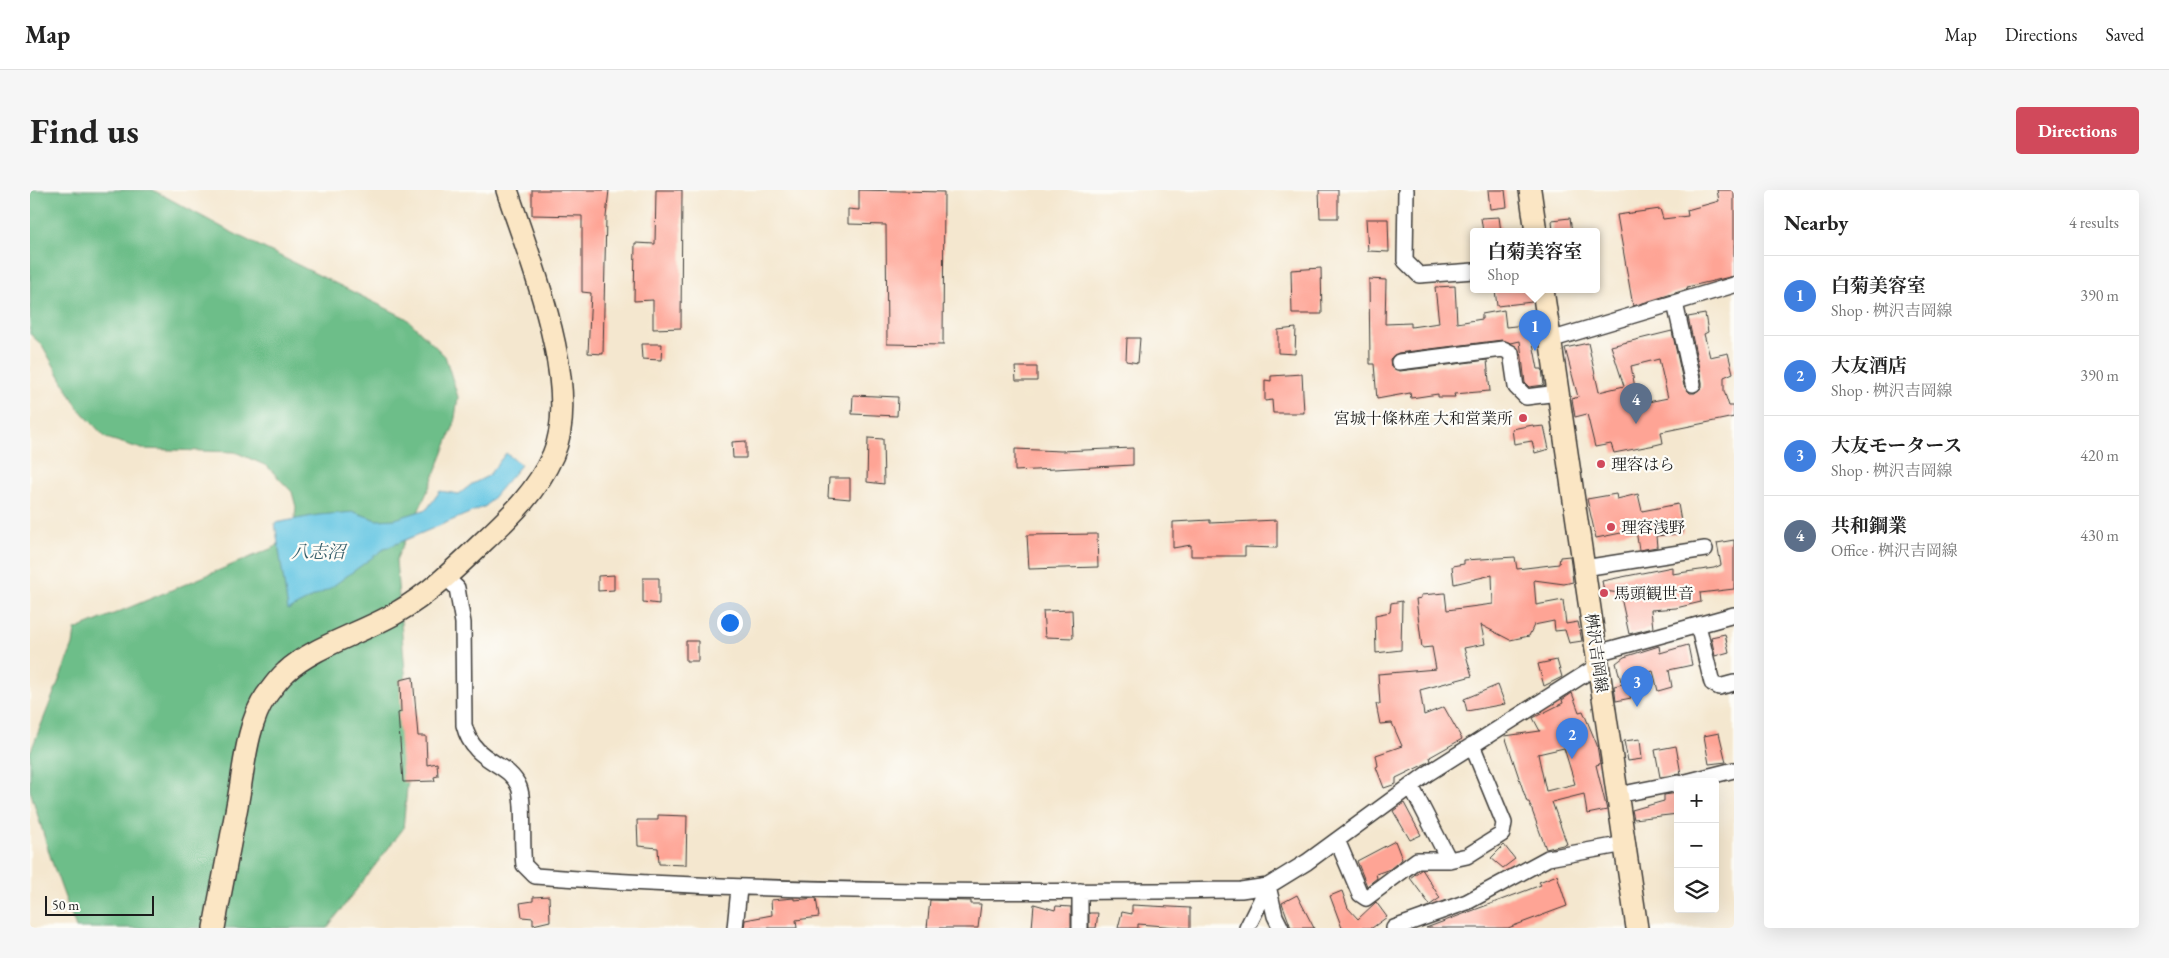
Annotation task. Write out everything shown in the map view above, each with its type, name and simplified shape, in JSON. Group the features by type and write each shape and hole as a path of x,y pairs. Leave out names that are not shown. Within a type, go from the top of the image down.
{"street":[{"path":"214,928 250,735 264,699 286,671 314,653 380,623 414,603 446,577 512,515 536,487 554,454 561,420 561,383 551,332 507,190"},
{"path":"1406,190 1406,261 1419,275 1470,271"},
{"path":"1530,190 1535,228"},
{"path":"1550,340 1734,285"},
{"name":"桝沢吉岡線","path":"1543,293 1637,928"},
{"path":"1675,303 1693,384"},
{"path":"1399,362 1503,349 1511,353 1516,387 1526,397 1558,393"},
{"path":"1584,568 1705,549"},
{"path":"446,577 457,588 463,623 464,725 468,738 474,748 513,777 520,788 522,855 528,872 535,876 739,889 918,892 1241,890 1268,886 1598,659 1698,625 1734,615"},
{"path":"1698,625 1712,683 1719,687 1734,683"},
{"path":"1337,840 1360,894 1366,898 1417,860 1449,860 1467,856 1502,834 1504,823 1472,745"},
{"path":"1702,778 1734,770"},
{"path":"1618,795 1674,785"},
{"path":"1411,786 1449,860"},
{"path":"1394,928 1467,902 1548,858 1624,844"},
{"path":"1248,928 1268,886"},
{"path":"1268,886 1275,916 1281,928"},
{"path":"735,928 739,889"},
{"path":"1080,891 1080,928"}],"green space":[{"path":"30,190 153,190 231,232 406,318 445,356 458,397 454,425 429,488 396,560 411,747 403,829 327,928 76,928 52,862 30,790 30,753 73,645 75,630 275,547 294,528 296,507 292,492 267,466 235,452 142,449 106,438 78,408 42,345 30,334"}],"water":[{"name":"八志沼","path":"506,453 521,465 486,506 384,549 329,589 288,610 275,523 318,515 354,512 377,520 395,519 427,509 440,491 459,494 472,484 488,476"}],"building":[{"path":"532,190 609,190 606,217 603,354 588,353 591,293 582,292 582,216 532,215"},
{"path":"656,190 682,190 681,328 653,329 653,300 634,301 635,243 655,244"},
{"path":"859,190 944,192 943,345 887,344 886,225 848,224 848,209 859,210"},
{"path":"1319,190 1338,190 1338,218 1320,218"},
{"path":"1488,190 1505,190 1507,207 1490,209"},
{"path":"1717,190 1734,190 1734,276 1687,287 1688,289 1633,306 1617,215 1660,209 1663,219 1688,216 1687,210 1719,201"},
{"path":"1499,217 1500,228 1482,228 1481,218"},
{"path":"1570,218 1571,228 1553,228 1552,220"},
{"path":"1366,219 1388,219 1389,252 1368,251"},
{"path":"1321,268 1322,314 1292,314 1291,270"},
{"path":"1369,279 1386,280 1385,324 1411,323 1411,327 1439,323 1435,287 1455,286 1457,323 1482,319 1482,314 1504,310 1506,327 1534,324 1535,338 1532,338 1538,369 1542,369 1544,385 1529,387 1525,383 1520,341 1511,343 1502,340 1398,353 1390,359 1391,367 1400,371 1487,360 1490,391 1454,394 1455,397 1438,397 1438,394 1411,398 1410,393 1377,399 1374,364 1370,364"},
{"path":"1495,293 1531,293 1532,302 1497,306"},
{"path":"1705,314 1708,332 1704,334 1710,357 1728,353 1733,373 1724,377 1724,391 1729,406 1734,406 1734,417 1661,432 1663,443 1655,445 1614,453 1611,444 1595,447 1587,414 1575,417 1572,399 1578,397 1565,348 1588,343 1599,392 1624,386 1611,346 1672,331 1684,386 1690,393 1695,393 1702,387 1702,382 1688,317","holes":["1659,359 1668,398 1638,404 1631,366"]},
{"path":"1296,328 1295,354 1278,353 1278,330"},
{"path":"1127,338 1140,338 1138,363 1126,361"},
{"path":"641,344 662,344 661,360 642,359"},
{"path":"1015,367 1037,367 1037,381 1016,381"},
{"path":"1302,374 1304,413 1273,413 1272,400 1265,401 1265,380 1271,381 1271,376"},
{"path":"853,395 898,397 897,416 852,414"},
{"path":"1533,425 1534,427 1544,426 1549,449 1535,453 1532,441 1514,444 1512,429"},
{"path":"868,438 883,439 884,484 867,482"},
{"path":"746,441 746,458 733,458 732,442"},
{"path":"1133,448 1133,465 1015,471 1015,449 1061,451"},
{"path":"829,478 850,478 850,499 828,497"},
{"path":"1616,494 1617,499 1638,494 1642,511 1678,504 1683,533 1656,536 1657,547 1639,550 1636,530 1596,538 1587,499"},
{"path":"1210,520 1210,523 1277,520 1277,548 1245,547 1245,556 1191,556 1191,545 1173,548 1173,522"},
{"path":"1097,534 1098,567 1029,569 1027,535"},
{"path":"1734,540 1734,589 1700,593 1701,602 1676,608 1651,610 1653,628 1629,634 1620,593 1604,591 1602,581 1672,567 1672,574 1714,568 1721,565 1717,543"},
{"path":"1570,556 1573,582 1564,584 1534,580 1536,605 1563,600 1566,624 1578,622 1582,641 1569,643 1565,630 1555,631 1554,621 1534,625 1529,636 1510,640 1481,625 1485,644 1464,648 1472,676 1420,690 1424,715 1444,707 1462,739 1430,757 1431,761 1396,778 1396,784 1384,788 1376,767 1378,766 1376,755 1402,746 1392,723 1380,724 1376,704 1380,704 1378,674 1436,669 1432,647 1422,648 1416,599 1421,598 1421,595 1445,593 1447,610 1493,604 1492,575 1454,584 1452,566 1464,564 1464,560 1515,557 1517,569 1559,564 1560,557"},
{"path":"614,575 614,590 598,591 598,576"},
{"path":"643,578 659,578 659,604 643,602"},
{"path":"1402,601 1401,650 1376,653 1375,615 1390,612 1391,603"},
{"path":"1072,610 1073,638 1045,637 1043,611"},
{"path":"1725,634 1729,652 1715,656 1711,637"},
{"path":"686,641 698,641 698,661 686,661"},
{"path":"1688,645 1692,665 1669,670 1672,687 1658,691 1653,671 1621,681 1616,663 1624,657 1659,646 1660,653"},
{"path":"1557,660 1562,677 1544,686 1538,664"},
{"path":"413,677 418,736 426,736 427,765 437,763 438,776 434,777 435,781 403,782 398,713 401,712 400,680"},
{"path":"1627,683 1631,698 1616,701 1614,686"},
{"path":"1498,685 1505,704 1467,711 1464,699"},
{"path":"1572,693 1579,712 1583,711 1597,745 1600,764 1596,765 1607,810 1587,814 1584,794 1552,802 1567,844 1546,849 1529,802 1527,802 1505,736 1540,731 1533,718 1563,703 1562,700","holes":["1564,748 1575,784 1546,791 1538,754"]},
{"path":"1719,733 1726,762 1709,764 1704,736"},
{"path":"1640,739 1642,759 1628,761 1624,741"},
{"path":"1676,746 1681,774 1660,777 1655,750"},
{"path":"1674,794 1674,814 1634,819 1632,810 1664,801 1664,795"},
{"path":"1404,803 1421,835 1410,840 1393,811"},
{"path":"658,815 687,816 686,865 659,864 658,848 638,846 637,820 658,820"},
{"path":"1395,841 1402,859 1390,869 1376,874 1377,878 1367,886 1357,861"},
{"path":"1504,845 1515,859 1503,868 1491,858"},
{"path":"1422,869 1440,898 1430,905 1410,878"},
{"path":"1557,875 1567,906 1508,928 1426,928 1541,885 1539,882"},
{"path":"1342,891 1348,908 1358,919 1376,902 1387,917 1372,928 1342,928 1330,896"},
{"path":"1297,895 1314,928 1291,928 1282,903"},
{"path":"549,896 550,921 533,925 533,918 522,917 520,903 533,901 533,897"},
{"path":"794,898 794,900 816,898 819,917 796,920 797,928 744,928 745,920 772,915 771,900"},
{"path":"930,900 971,901 971,904 981,904 978,928 927,928"},
{"path":"1034,904 1055,910 1056,906 1071,907 1071,928 1032,928"},
{"path":"1132,905 1190,908 1190,928 1138,924 1138,928 1118,928 1122,912 1132,914"},
{"path":"1089,913 1098,913 1096,928 1089,928"}],"place":[{"name":"白菊美容室","path":"1535,351"},
{"name":"宮城十條林産 大和営業所","path":"1523,418"},
{"name":"共和鋼業","path":"1636,424"},
{"name":"理容はら","path":"1601,464"},
{"name":"理容浅野","path":"1611,527"},
{"name":"馬頭観世音","path":"1604,593"},
{"name":"大友モータース","path":"1637,707"},
{"name":"大友酒店","path":"1572,759"}]}
